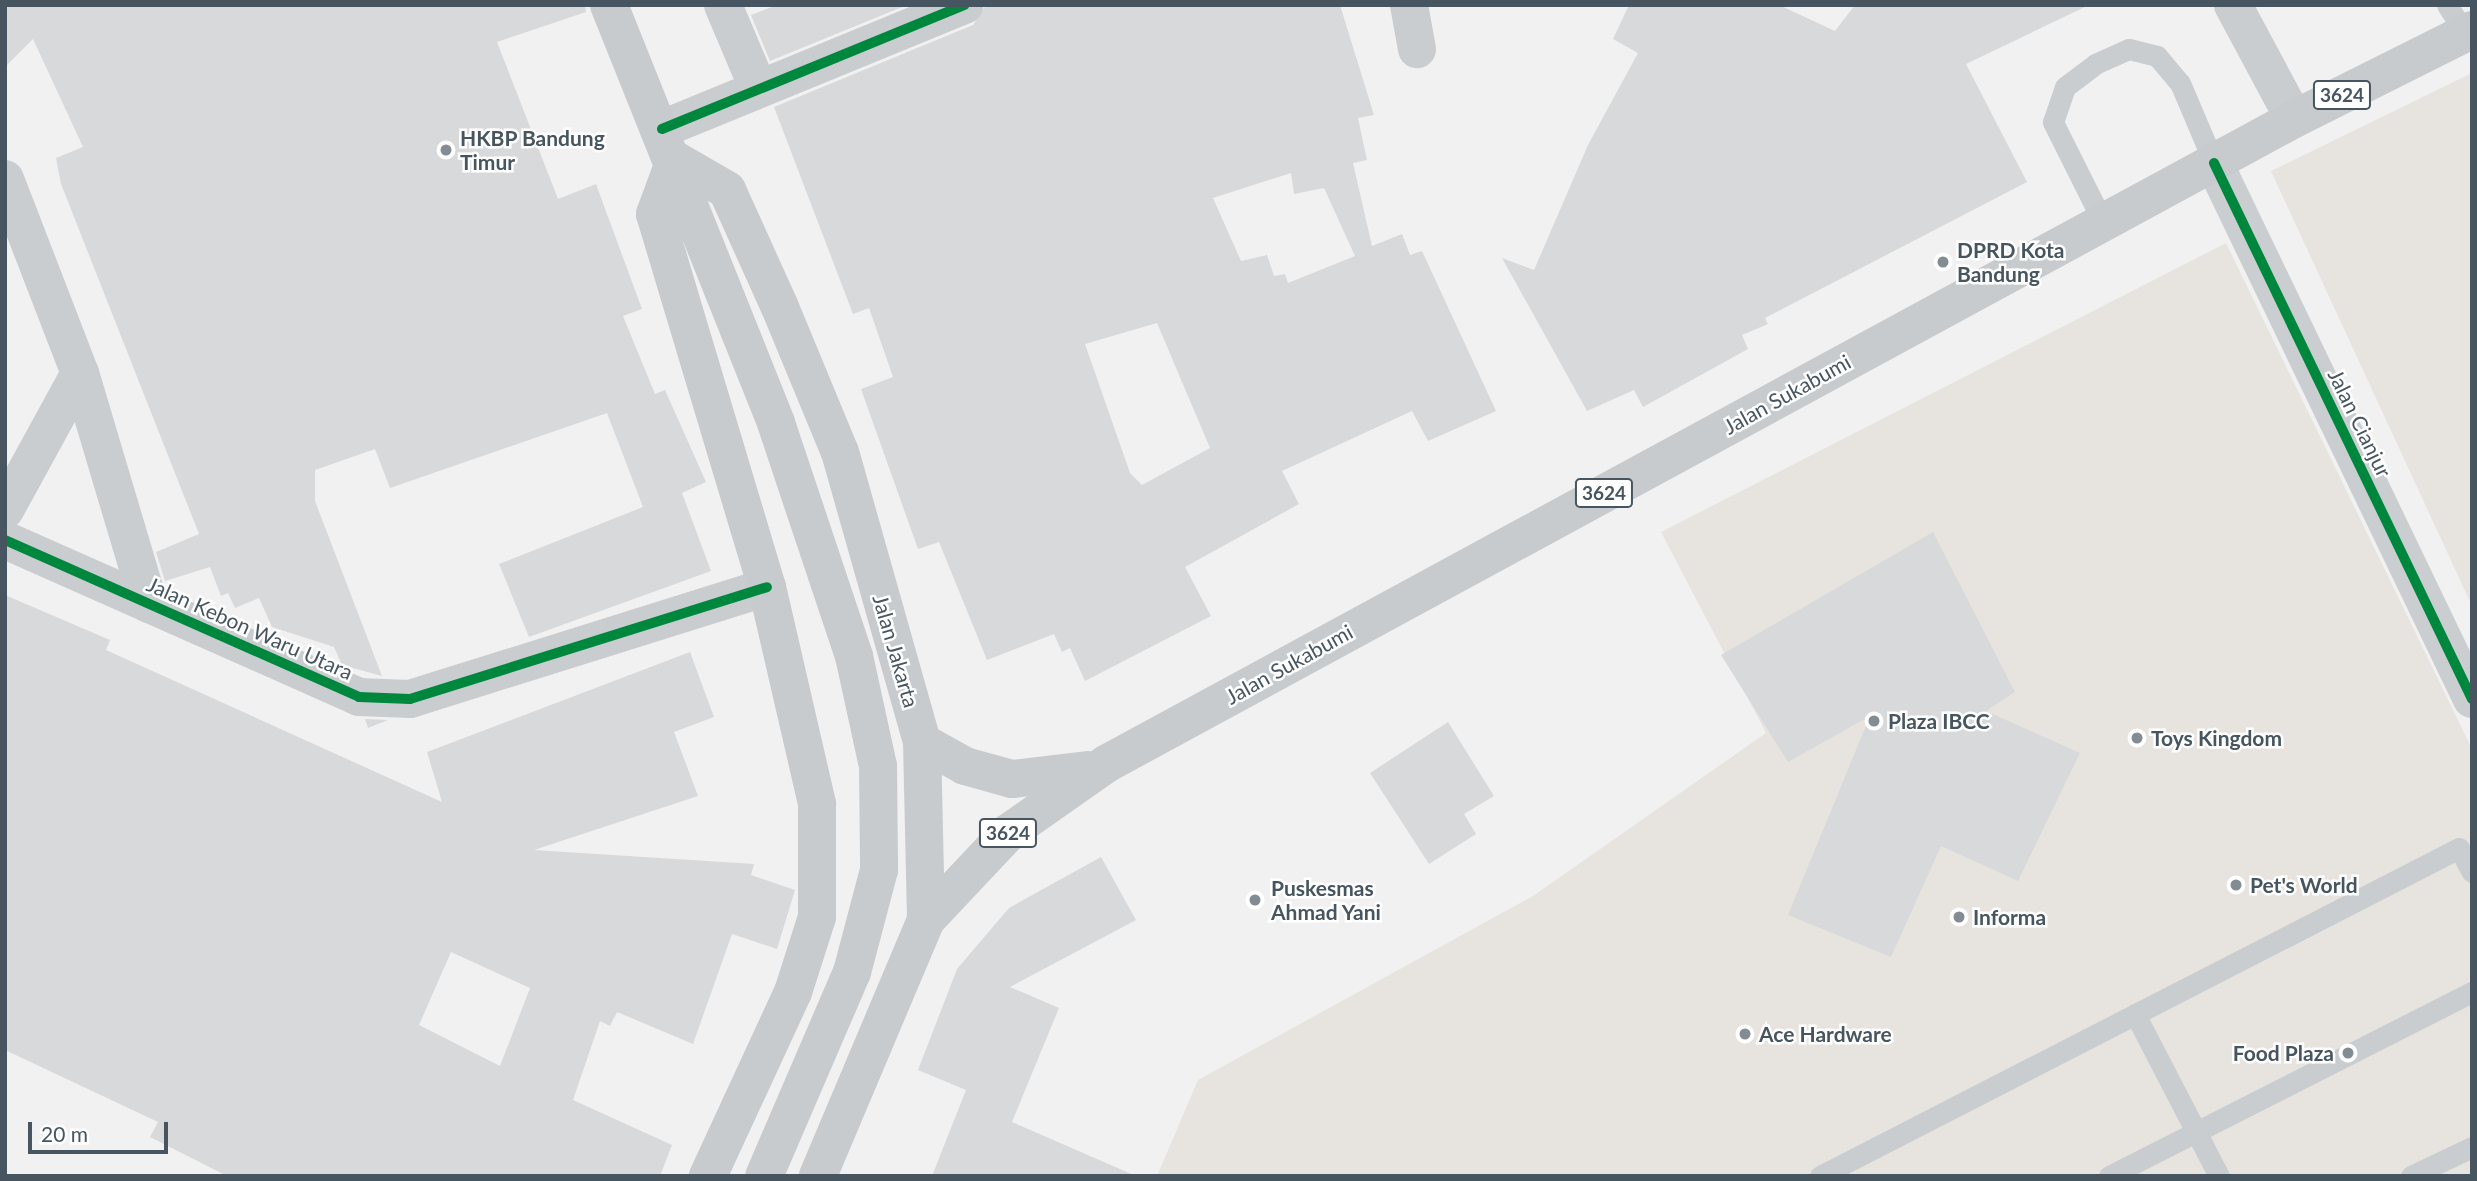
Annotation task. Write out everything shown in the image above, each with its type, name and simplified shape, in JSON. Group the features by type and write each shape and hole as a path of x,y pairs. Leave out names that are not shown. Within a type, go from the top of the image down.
{"main road":[{"name":"Jalan Jakarta","path":"609,5 669,144 751,362 855,656 878,766 879,870 852,972 764,1176"},
{"name":"Jalan Sukabumi","path":"926,920 1008,833 1106,764 2214,163 2461,23"},
{"name":"Jalan Jakarta","path":"669,144 727,190 779,305 840,452 922,742 926,920 818,1176"},
{"path":"669,144 655,214 767,587 817,804 817,917 793,992 708,1176"},
{"name":"Jalan Sukabumi","path":"922,742 965,766 1012,779 1060,778 1106,764"}],"street":[{"path":"723,5 758,88"},
{"path":"669,144 758,88 965,5"},
{"path":"1409,5 1417,49"},
{"path":"2233,5 2294,119"},
{"name":"Jalan Cianjur","path":"2214,163 2472,699"},
{"path":"5,179 80,373 149,604"},
{"path":"5,510 80,373"},
{"name":"Jalan Kebon Waru Utara","path":"5,540 316,683 359,697 410,699 767,587"}],"lane":[{"path":"2103,222 2053,122 2065,87 2095,64 2129,49 2157,56 2180,83 2214,163"},
{"path":"1820,1176 2459,848 2472,872"},
{"path":"2109,1176 2472,992"},
{"path":"2135,1014 2218,1176"},
{"path":"2411,1176 2471,1148"},
{"path":"2458,1176 2471,1148"}],"shaded area":[{"path":"2472,73 2472,606 2271,171"},
{"path":"2226,243 2472,749 2472,1176 1157,1176 1198,1080 1533,896 1766,733 1661,532"}],"building":[{"path":"5,5 585,5 586,12 497,42 558,199 596,184 642,309 623,316 655,394 665,390 706,482 682,493 711,571 529,637 499,564 643,507 607,413 390,488 375,449 315,470 315,501 382,676 342,665 334,647 272,627 259,598 235,608 228,593 221,596 210,567 165,581 156,552 199,534 61,184 56,158 83,147 33,39 5,67"},
{"path":"777,5 907,5 770,61 751,15"},
{"path":"986,5 1340,5 1374,115 1358,118 1367,160 1353,163 1372,246 1402,234 1410,255 1422,251 1496,411 1428,441 1412,411 1282,471 1299,504 1185,567 1211,616 1085,681 1070,648 1062,652 1054,634 987,660 939,542 918,549 861,389 893,377 869,308 853,314 774,107 973,25","holes":["1291,173 1294,194 1324,188 1355,256 1288,283 1285,274 1274,276 1267,255 1241,261 1213,198","1157,323 1210,448 1142,485 1130,473 1085,344"]},
{"path":"1629,5 1779,5 1835,31 1855,5 2089,5 1966,64 2027,182 1765,318 1768,324 1742,335 1748,349 1643,407 1634,390 1587,411 1502,258 1534,270 1588,145 1638,53 1613,39"},
{"name":"Plaza IBCC","path":"1933,532 2015,692 1986,711 2080,753 2018,881 1941,846 1891,957 1788,915 1870,716 1788,762 1721,655"},
{"path":"5,595 110,640 106,650 442,802 427,752 690,652 714,717 674,732 698,796 534,850 754,864 751,875 795,890 777,949 732,934 693,1044 617,1012 610,1026 600,1021 573,1100 672,1145 660,1176 227,1176 150,1137 158,1122 5,1050","holes":["451,952 530,988 500,1066 419,1025"]},
{"path":"365,719 388,720 368,728"},
{"path":"1448,722 1494,796 1464,814 1476,834 1429,864 1370,773"},
{"path":"1101,857 1136,920 1010,987 1059,1008 1012,1122 1136,1176 932,1176 966,1090 918,1070 957,969 1009,908"}],"cycle path":[{"path":"662,129 965,5"},
{"path":"2214,163 2472,699"},
{"path":"5,540 359,697 410,699 767,587"}],"place":[{"name":"HKBP Bandung Timur","path":"446,150"},
{"name":"DPRD Kota Bandung","path":"1943,262"},
{"name":"Plaza IBCC","path":"1874,721"},
{"name":"Toys Kingdom","path":"2137,738"},
{"name":"Pet's World","path":"2236,885"},
{"name":"Puskesmas Ahmad Yani","path":"1255,900"},
{"name":"Informa","path":"1959,917"},
{"name":"Ace Hardware","path":"1745,1034"},
{"name":"Food Plaza","path":"2348,1053"}]}
